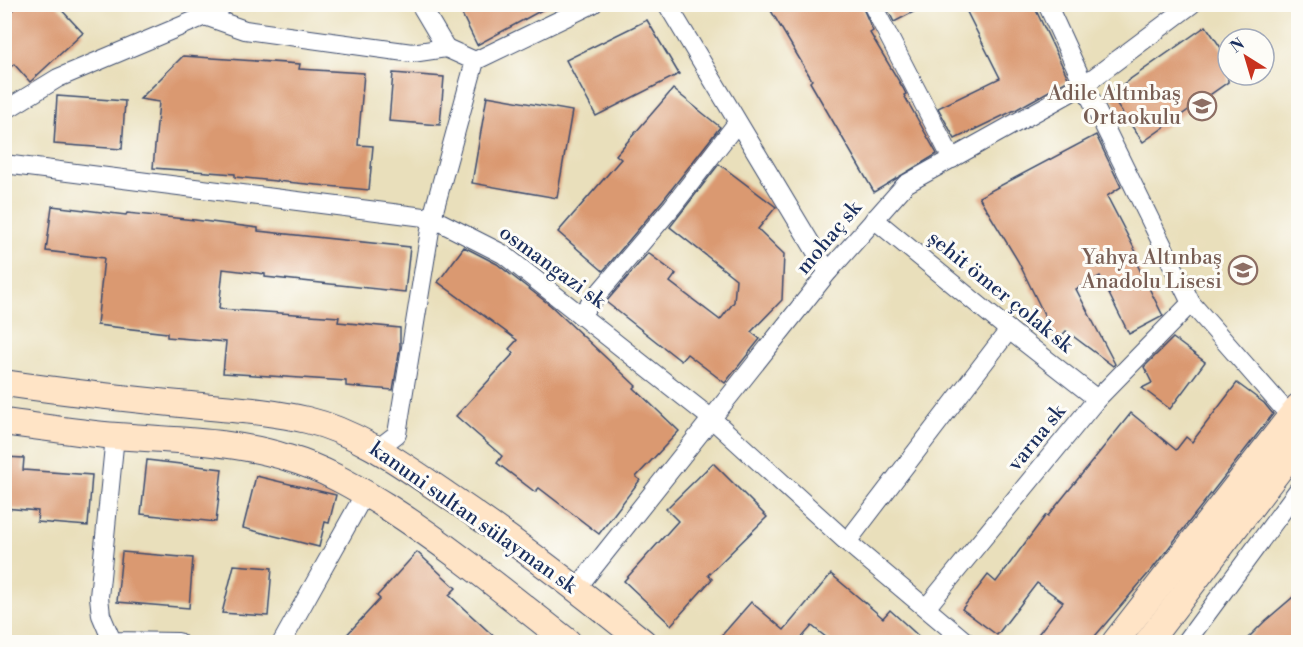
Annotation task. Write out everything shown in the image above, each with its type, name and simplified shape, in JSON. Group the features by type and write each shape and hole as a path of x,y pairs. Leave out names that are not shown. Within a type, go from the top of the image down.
{"main road":[{"name":"kanuni sultan sülayman sk","path":"4,383 308,420 337,429 406,467 483,519 577,588 643,642"},
{"path":"1115,642 1295,412"},
{"path":"4,422 115,436 214,443 255,449 290,458 324,471 365,493 468,562 568,642"},
{"path":"1148,642 1299,445"}],"street":[{"path":"4,111 58,78 205,16 226,4"},
{"path":"420,4 446,48"},
{"path":"376,450 397,434 432,218 474,61 592,4"},
{"path":"667,4 828,272"},
{"path":"872,4 952,159"},
{"path":"1047,4 1084,85 1191,303 1295,412"},
{"name":"mohaç sk","path":"577,588 828,272 906,184 1084,85 1192,4"},
{"path":"205,16 245,30 378,48 412,52 446,48 474,61"},
{"path":"580,315 672,207 737,123"},
{"name":"osmangazi sk","path":"4,165 432,218 503,254 712,418 848,542 966,642"},
{"name":"şehit ömer çolak sk","path":"874,219 1097,399"},
{"name":"varna sk","path":"926,609 1097,399 1191,303"},
{"path":"848,542 1009,330"},
{"path":"115,436 99,597 101,615 112,642 178,642"},
{"path":"1186,642 1299,490"},
{"path":"282,642 365,493"}],"building":[{"path":"19,4 56,4 83,33 30,82 14,64 4,73 4,18"},
{"path":"457,4 553,4 477,45"},
{"path":"767,4 861,4 873,31 870,33 903,88 906,94 904,95 937,154 874,192"},
{"path":"885,4 929,4 894,22"},
{"path":"963,4 1033,4 1069,80 1017,109 955,139 938,108 1000,78"},
{"path":"647,20 679,74 596,116 566,60"},
{"path":"1206,26 1216,41 1216,87 1221,87 1143,142 1109,94"},
{"path":"183,56 300,64 299,69 364,73 358,145 373,146 369,190 235,177 235,174 153,168 159,102 140,99"},
{"path":"393,73 444,77 440,125 389,121"},
{"path":"673,89 720,127 603,271 558,232 621,159 616,155"},
{"path":"57,96 125,101 122,149 54,144"},
{"path":"487,96 572,111 557,198 472,183"},
{"path":"1096,135 1121,187 1107,196 1136,252 1132,254 1163,316 1129,334 1100,276 1076,289 1115,364 1113,366 1066,331 1057,341 1018,261 979,197"},
{"path":"719,164 776,207 758,229 784,254 782,300 751,332 760,339 725,383 687,354 681,361 606,302 648,253 676,274 670,282 720,320 734,302 736,279 670,227"},
{"path":"52,206 195,220 258,228 258,231 410,247 405,292 265,277 265,274 223,269 219,309 339,317 338,322 400,328 400,348 393,390 346,386 346,381 223,373 226,342 167,337 167,333 97,325 104,258 46,251"},
{"path":"464,247 497,264 550,305 636,386 634,388 679,431 636,477 640,480 599,534 539,488 535,492 497,463 502,456 456,416 514,353 509,349 517,340 438,282"},
{"path":"1173,338 1205,362 1170,409 1142,388 1152,383 1144,367"},
{"path":"1237,383 1264,403 1273,414 1153,568 1090,642 1032,642 1063,602 1037,583 997,635 962,609 988,575 996,582 1046,515 1048,516 1131,413 1176,450 1186,437 1192,442"},
{"path":"4,457 24,458 23,470 92,475 88,526 37,522 38,511 4,508"},
{"path":"147,460 222,469 216,522 141,514"},
{"path":"713,463 767,517 708,575 712,579 671,625 624,581 678,521 666,509"},
{"path":"256,476 336,495 329,523 325,522 319,547 243,528"},
{"path":"122,552 193,558 189,608 117,602"},
{"path":"417,552 456,588 449,595 500,642 340,642 380,599 377,596"},
{"path":"234,565 272,568 268,616 222,613"},
{"path":"831,574 883,618 890,610 925,642 832,642 812,626 798,642 716,642 751,602 784,630"},
{"path":"1299,592 1299,642 1244,642 1265,621"}],"place":[{"name":"Adile Altınbaş Ortaokulu","path":"1202,106"},
{"name":"Yahya Altınbaş Anadolu Lisesi","path":"1243,270"}]}
